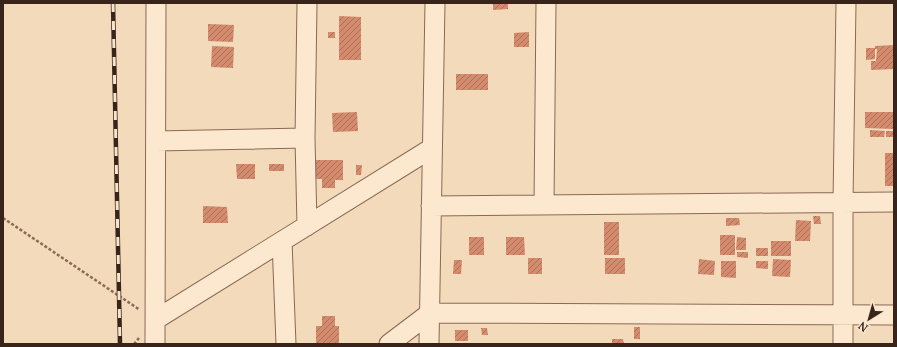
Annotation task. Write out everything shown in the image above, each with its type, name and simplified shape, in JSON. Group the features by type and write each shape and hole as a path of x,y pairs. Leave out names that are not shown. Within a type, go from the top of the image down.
{"street":[{"path":"155,344 156,3"},
{"path":"307,3 305,138 307,226"},
{"path":"429,344 435,3"},
{"path":"544,205 546,3"},
{"path":"843,344 843,202 846,3"},
{"path":"156,141 305,138"},
{"path":"155,320 432,148"},
{"path":"431,206 894,202"},
{"path":"282,241 286,344"},
{"path":"389,344 430,313 894,315"}],"path":[{"path":"3,218 155,320"}],"building":[{"path":"493,3 508,3 508,9 493,10"},
{"path":"339,16 361,17 361,60 339,60"},
{"path":"208,24 234,25 233,42 208,41"},
{"path":"328,32 335,32 335,38 328,38"},
{"path":"529,32 529,47 514,47 514,33"},
{"path":"894,45 894,69 871,70 871,61 876,61 877,49 875,49 875,46"},
{"path":"212,46 234,47 233,68 211,67"},
{"path":"866,48 875,48 875,59 866,60"},
{"path":"456,74 488,74 488,90 456,90"},
{"path":"357,112 358,131 333,132 332,113"},
{"path":"865,112 894,112 894,129 865,128"},
{"path":"870,130 885,131 884,137 870,137"},
{"path":"886,131 894,131 894,137 886,137"},
{"path":"885,153 894,153 894,186 885,186"},
{"path":"315,160 343,160 343,180 335,180 335,188 322,188 322,179 315,179"},
{"path":"236,164 255,164 255,179 237,179"},
{"path":"269,164 284,164 284,171 269,171"},
{"path":"356,165 362,165 361,175 356,175"},
{"path":"203,206 227,207 228,223 203,223"},
{"path":"813,216 820,216 821,224 814,224"},
{"path":"726,218 739,218 740,225 726,226"},
{"path":"796,220 811,221 810,241 795,241"},
{"path":"604,222 619,222 619,255 604,255"},
{"path":"720,235 735,235 735,255 720,255"},
{"path":"469,237 484,237 484,255 469,255"},
{"path":"506,237 524,237 525,255 506,255"},
{"path":"737,237 746,238 746,250 736,250"},
{"path":"771,241 791,241 791,256 771,256"},
{"path":"756,248 768,248 768,256 756,256"},
{"path":"737,252 748,252 748,258 737,257"},
{"path":"528,258 542,258 542,274 528,274"},
{"path":"605,258 625,258 625,274 605,274"},
{"path":"699,259 715,261 714,275 698,274"},
{"path":"773,259 791,260 790,277 772,276"},
{"path":"454,260 462,260 461,274 453,274"},
{"path":"721,261 736,261 736,278 721,277"},
{"path":"756,261 768,261 768,269 756,268"},
{"path":"322,316 335,316 335,326 339,326 339,344 316,344 316,326 322,326"},
{"path":"634,327 640,327 640,339 634,339"},
{"path":"481,328 487,328 488,335 482,335"},
{"path":"455,330 468,330 468,341 455,341"},
{"path":"612,339 623,339 624,344 612,344"}],"railway":[{"path":"113,3 120,344"}]}
